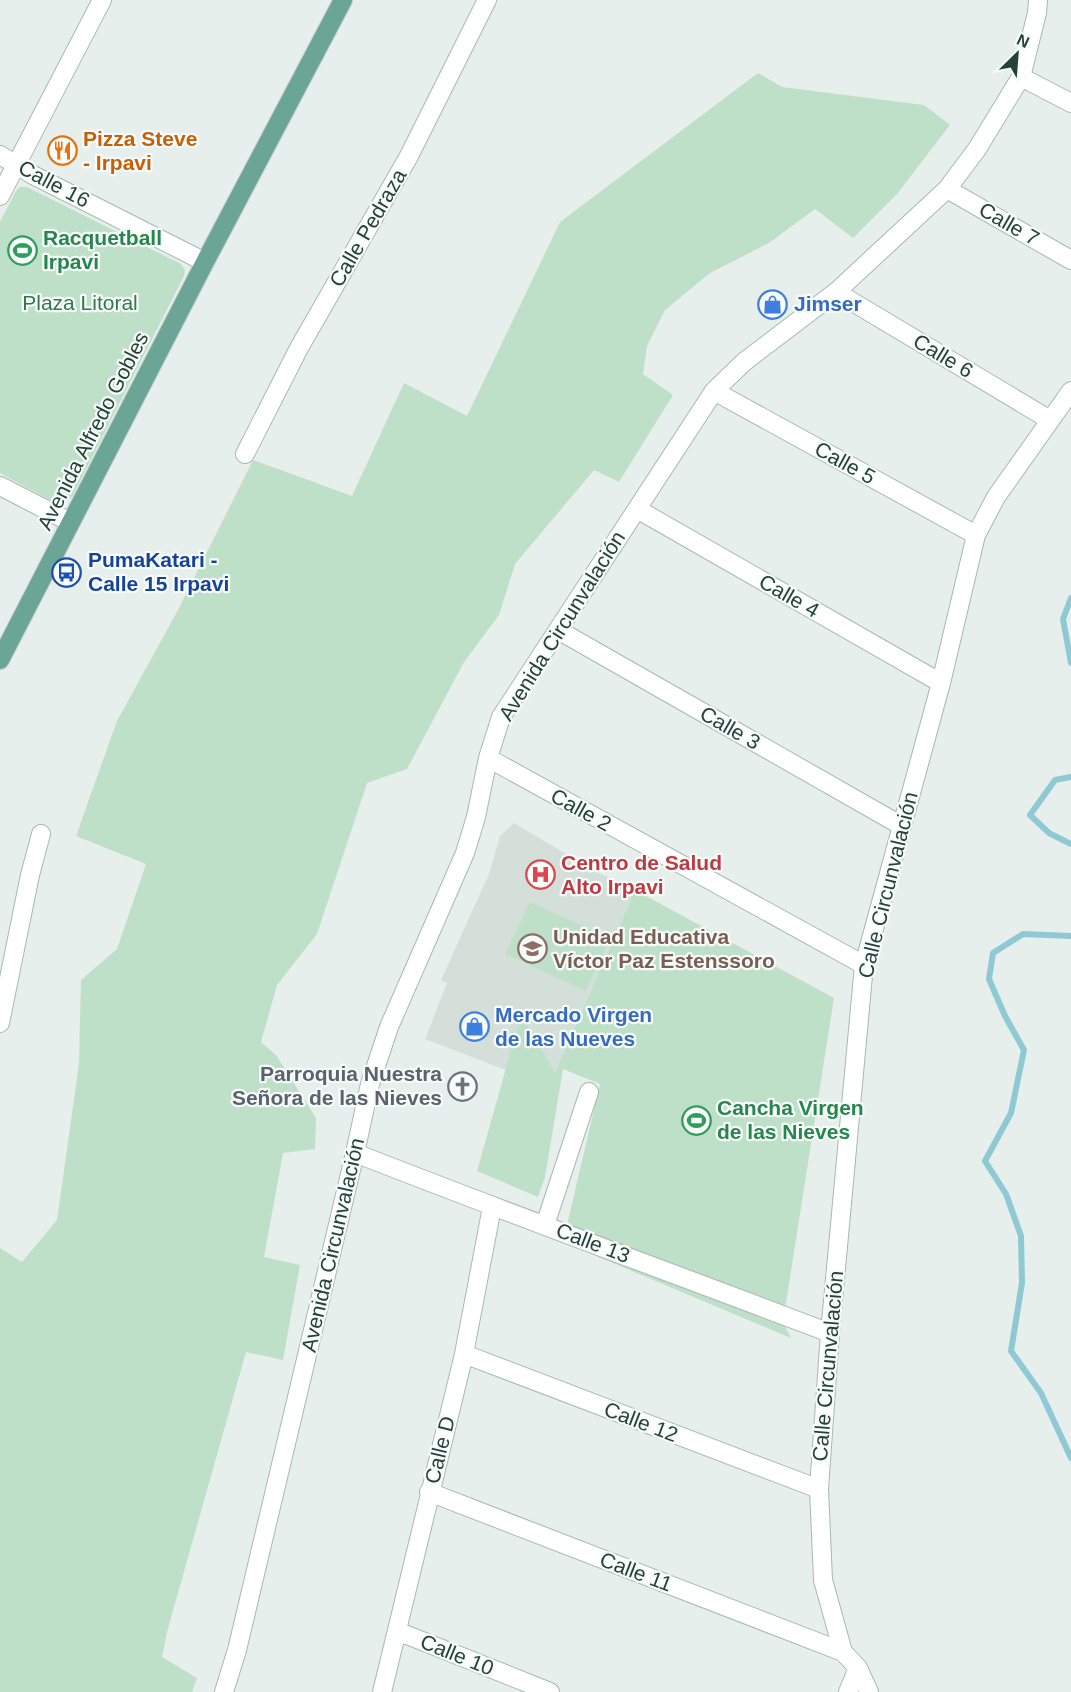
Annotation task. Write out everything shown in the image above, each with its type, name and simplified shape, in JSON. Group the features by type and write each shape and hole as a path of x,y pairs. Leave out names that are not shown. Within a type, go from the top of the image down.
{"main road":[{"name":"Avenida Alfredo Gobles","path":"0,660 343,0"}],"street":[{"path":"0,196 102,0"},
{"name":"Calle Pedraza","path":"245,454 299,348 409,156 488,0"},
{"name":"Avenida Circunvalación","path":"224,1692 240,1638 356,1153 370,1084 389,1027 465,853 476,817 488,758 501,717 714,391 744,362 836,292 947,189 977,149 1021,77 1037,13 1038,0"},
{"path":"1021,77 1071,103"},
{"name":"Calle 16","path":"0,155 33,175 205,262"},
{"name":"Calle 7","path":"947,189 1071,260"},
{"name":"Calle 6","path":"836,292 1050,420"},
{"name":"Calle 5","path":"714,391 976,535"},
{"name":"Calle Circunvalación","path":"869,1692 858,1668 843,1652 823,1580 819,1489 830,1333 864,965 941,683 976,535 996,497 1071,391"},
{"path":"0,486 70,522"},
{"name":"Calle 4","path":"637,509 941,683"},
{"name":"Calle 3","path":"558,630 902,826"},
{"name":"Calle 2","path":"488,758 864,965"},
{"path":"0,1023 30,875 41,834"},
{"path":"545,1225 589,1092"},
{"name":"Calle 13","path":"356,1153 492,1207 830,1333"},
{"name":"Calle D","path":"382,1692 464,1354 492,1207"},
{"name":"Calle 12","path":"464,1354 819,1489"},
{"name":"Calle 11","path":"429,1492 843,1652"},
{"name":"Calle 10","path":"397,1631 550,1692"},
{"path":"848,1692 858,1668"}],"shaded area":[{"name":"Unidad Educativa Víctor Paz Estenssoro","path":"514,823 593,870 635,890 555,1072 521,1016 506,1070 425,1039 447,983 441,980 489,874 500,836"}],"green space":[{"path":"758,73 782,87 924,105 950,125 897,194 853,238 815,209 769,243 710,273 665,310 647,346 643,374 673,395 619,482 594,470 515,564 499,615 464,662 407,769 367,783 317,934 277,985 261,1042 276,1055 316,1118 315,1149 283,1153 264,1257 300,1265 283,1360 246,1352 167,1632 162,1657 197,1678 192,1692 0,1692 0,1248 22,1262 57,1220 79,1064 81,980 117,949 146,864 76,836 117,721 178,610 253,460 352,496 404,383 467,416 560,222"},
{"name":"Plaza Litoral","path":"20,187 27,187 181,264 185,270 72,497 64,504 57,504 0,473 0,222"},
{"name":"Cancha Virgen de las Nieves","path":"635,890 834,998 783,1322 791,1338 563,1242 600,1084 563,1069 545,1177 538,1197 477,1171 521,1015 555,1072"},
{"path":"530,902 610,938 586,991 505,954"}],"waterway":[{"path":"1071,598 1063,619 1071,663"},
{"path":"1071,777 1055,780 1030,815 1049,833 1071,844"},
{"path":"1071,936 1023,934 993,953 989,979 1005,1016 1024,1050 1011,1113 985,1161 1006,1194 1021,1236 1022,1283 1011,1351 1041,1393 1071,1458"}],"place":[{"name":"Pizza Steve - Irpavi","path":"62,151"},
{"name":"Racquetball Irpavi","path":"22,250"},
{"name":"Jimser","path":"773,304"},
{"name":"PumaKatari - Calle 15 Irpavi","path":"67,572"},
{"name":"Centro de Salud Alto Irpavi","path":"540,875"},
{"name":"Unidad Educativa Víctor Paz Estenssoro","path":"532,949"},
{"name":"Mercado Virgen de las Nueves","path":"474,1027"},
{"name":"Parroquia Nuestra Señora de las Nieves","path":"463,1086"},
{"name":"Cancha Virgen de las Nieves","path":"696,1120"}]}
